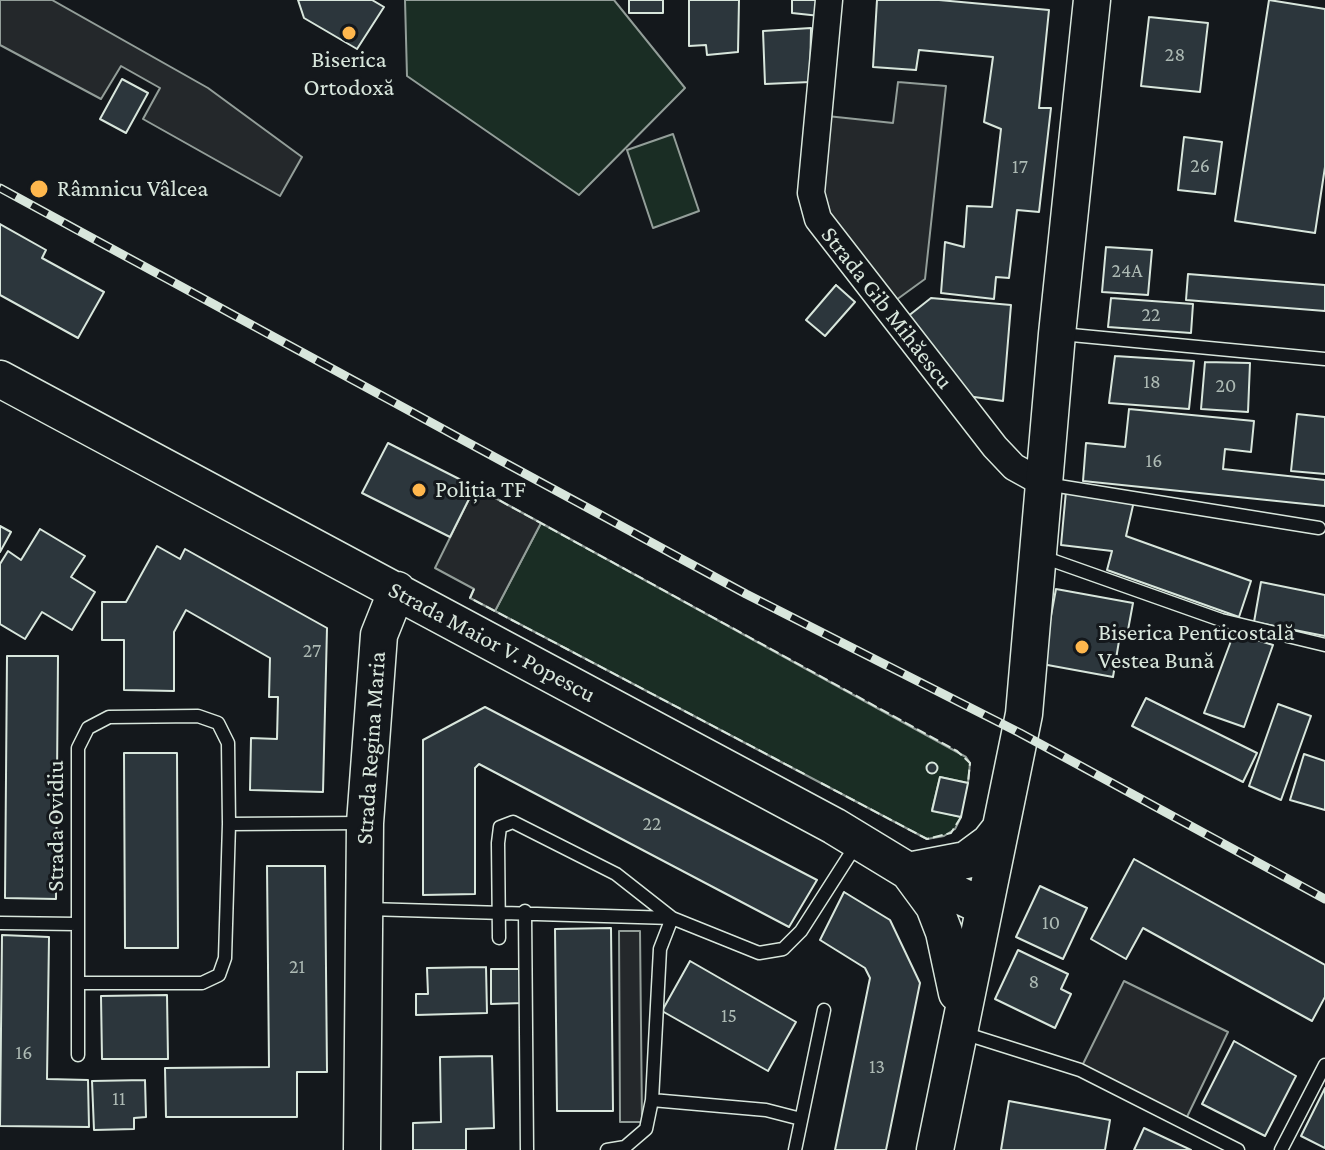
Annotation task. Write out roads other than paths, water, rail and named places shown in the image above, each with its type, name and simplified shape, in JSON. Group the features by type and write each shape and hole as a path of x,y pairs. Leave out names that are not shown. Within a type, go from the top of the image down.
{"main road":[{"path":"935,1150 982,906 1024,714 1057,334 1092,0"},
{"name":"Strada Maior V. Popescu","path":"0,379 397,590 908,871 982,906"},
{"name":"Strada Regina Maria","path":"362,1150 365,823 379,635 397,590"},
{"path":"960,1024 944,932 928,896 908,871 966,860 989,843 1000,829"}],"street":[{"name":"Strada Gib Mihăescu","path":"829,0 811,193 818,219 995,447 1014,467 1043,483"}],"lane":[{"path":"1057,334 1325,359"},
{"path":"1043,483 1319,528"},
{"path":"1037,555 1221,620 1325,645"},
{"name":"Strada Ovidiu","path":"78,983 202,983 219,975 225,958 229,824 228,743 218,723 198,716 109,717 88,728 78,748 77,924 78,1055"},
{"path":"499,938 500,827 513,822 616,874 672,918 759,953 783,949 801,931 858,842"},
{"path":"229,824 365,823"},
{"path":"365,909 498,910 672,918"},
{"path":"525,911 527,1150"},
{"path":"607,1150 625,1147 646,1129 652,1100 660,949 672,918"},
{"name":"Strada Ovidiu","path":"0,923 77,924"},
{"path":"795,1150 824,1010"},
{"path":"960,1024 1080,1070 1238,1150"},
{"path":"1281,1150 1325,1065"},
{"path":"652,1100 766,1110 801,1119"}],"railway":[{"path":"0,188 746,594 1020,733 1325,899"}],"place":[{"name":"Biserica Ortodoxă","path":"349,33"},
{"name":"Râmnicu Vâlcea","path":"39,189"},
{"name":"Poliția TF","path":"419,490"},
{"name":"Biserica Penticostală Vestea Bună","path":"1082,647"}]}
